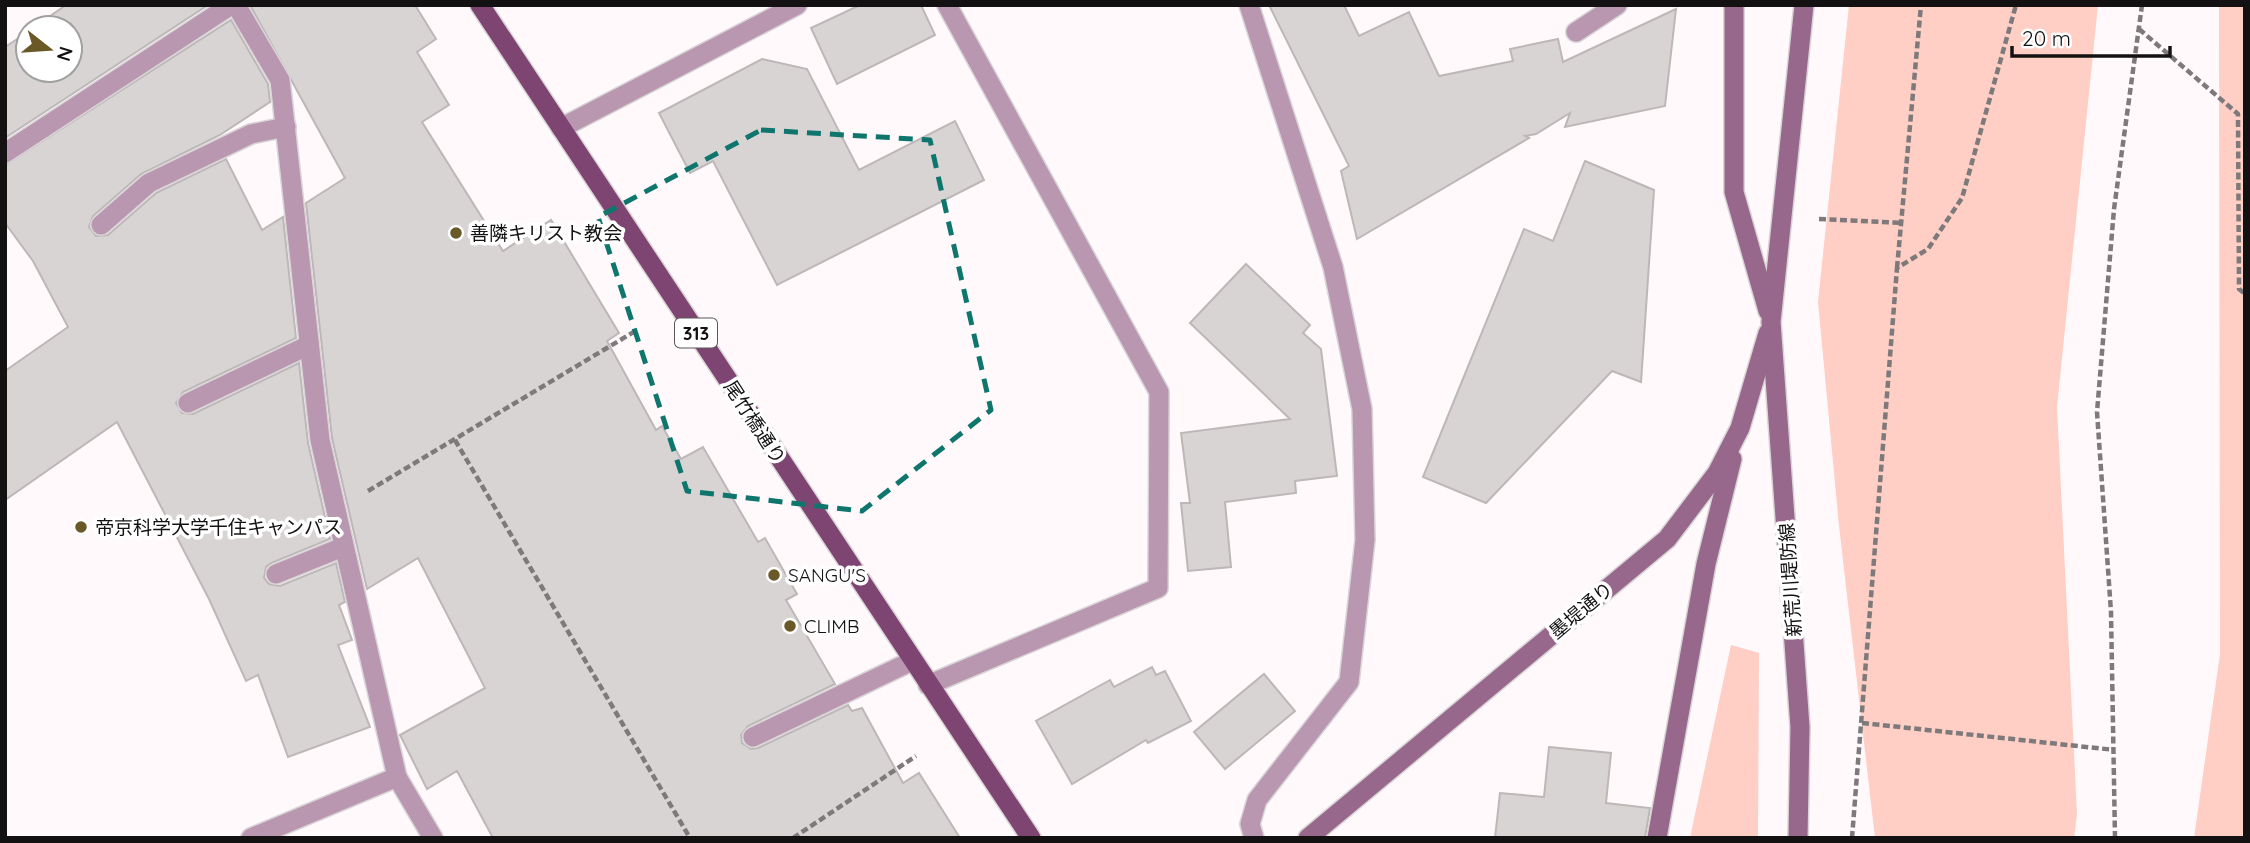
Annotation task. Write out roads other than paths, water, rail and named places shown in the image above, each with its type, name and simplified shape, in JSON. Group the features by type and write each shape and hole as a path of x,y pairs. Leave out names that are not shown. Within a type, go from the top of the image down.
{"main road":[{"name":"尾竹橋通り","path":"480,5 1031,838"},
{"name":"新荒川堤防線","path":"1734,5 1734,192 1771,322"},
{"name":"新荒川堤防線","path":"1798,838 1800,727 1771,322 1804,5"},
{"name":"墨堤通り","path":"1308,838 1667,539 1717,473 1740,428 1771,322"},
{"path":"1657,838 1706,564 1740,428"}],"street":[{"path":"5,153 233,5 280,79 320,440 334,511 397,776 433,838"},
{"path":"561,128 797,5"},
{"path":"928,685 1158,588 1159,392 947,5"},
{"path":"1249,5 1333,267 1362,409 1365,540 1349,682 1257,800 1250,824 1254,838"},
{"path":"1576,32 1617,5"},
{"path":"101,225 149,184 251,134 286,127"},
{"path":"188,403 309,345"},
{"path":"276,574 343,547"},
{"path":"753,737 912,661"},
{"path":"251,838 397,776"}],"place":[{"name":"善隣キリスト教会","path":"456,233"},
{"name":"帝京科学大学千住キャンパス","path":"81,527"},
{"name":"SANGU'S","path":"774,575"},
{"name":"CLIMB","path":"790,626"}]}
